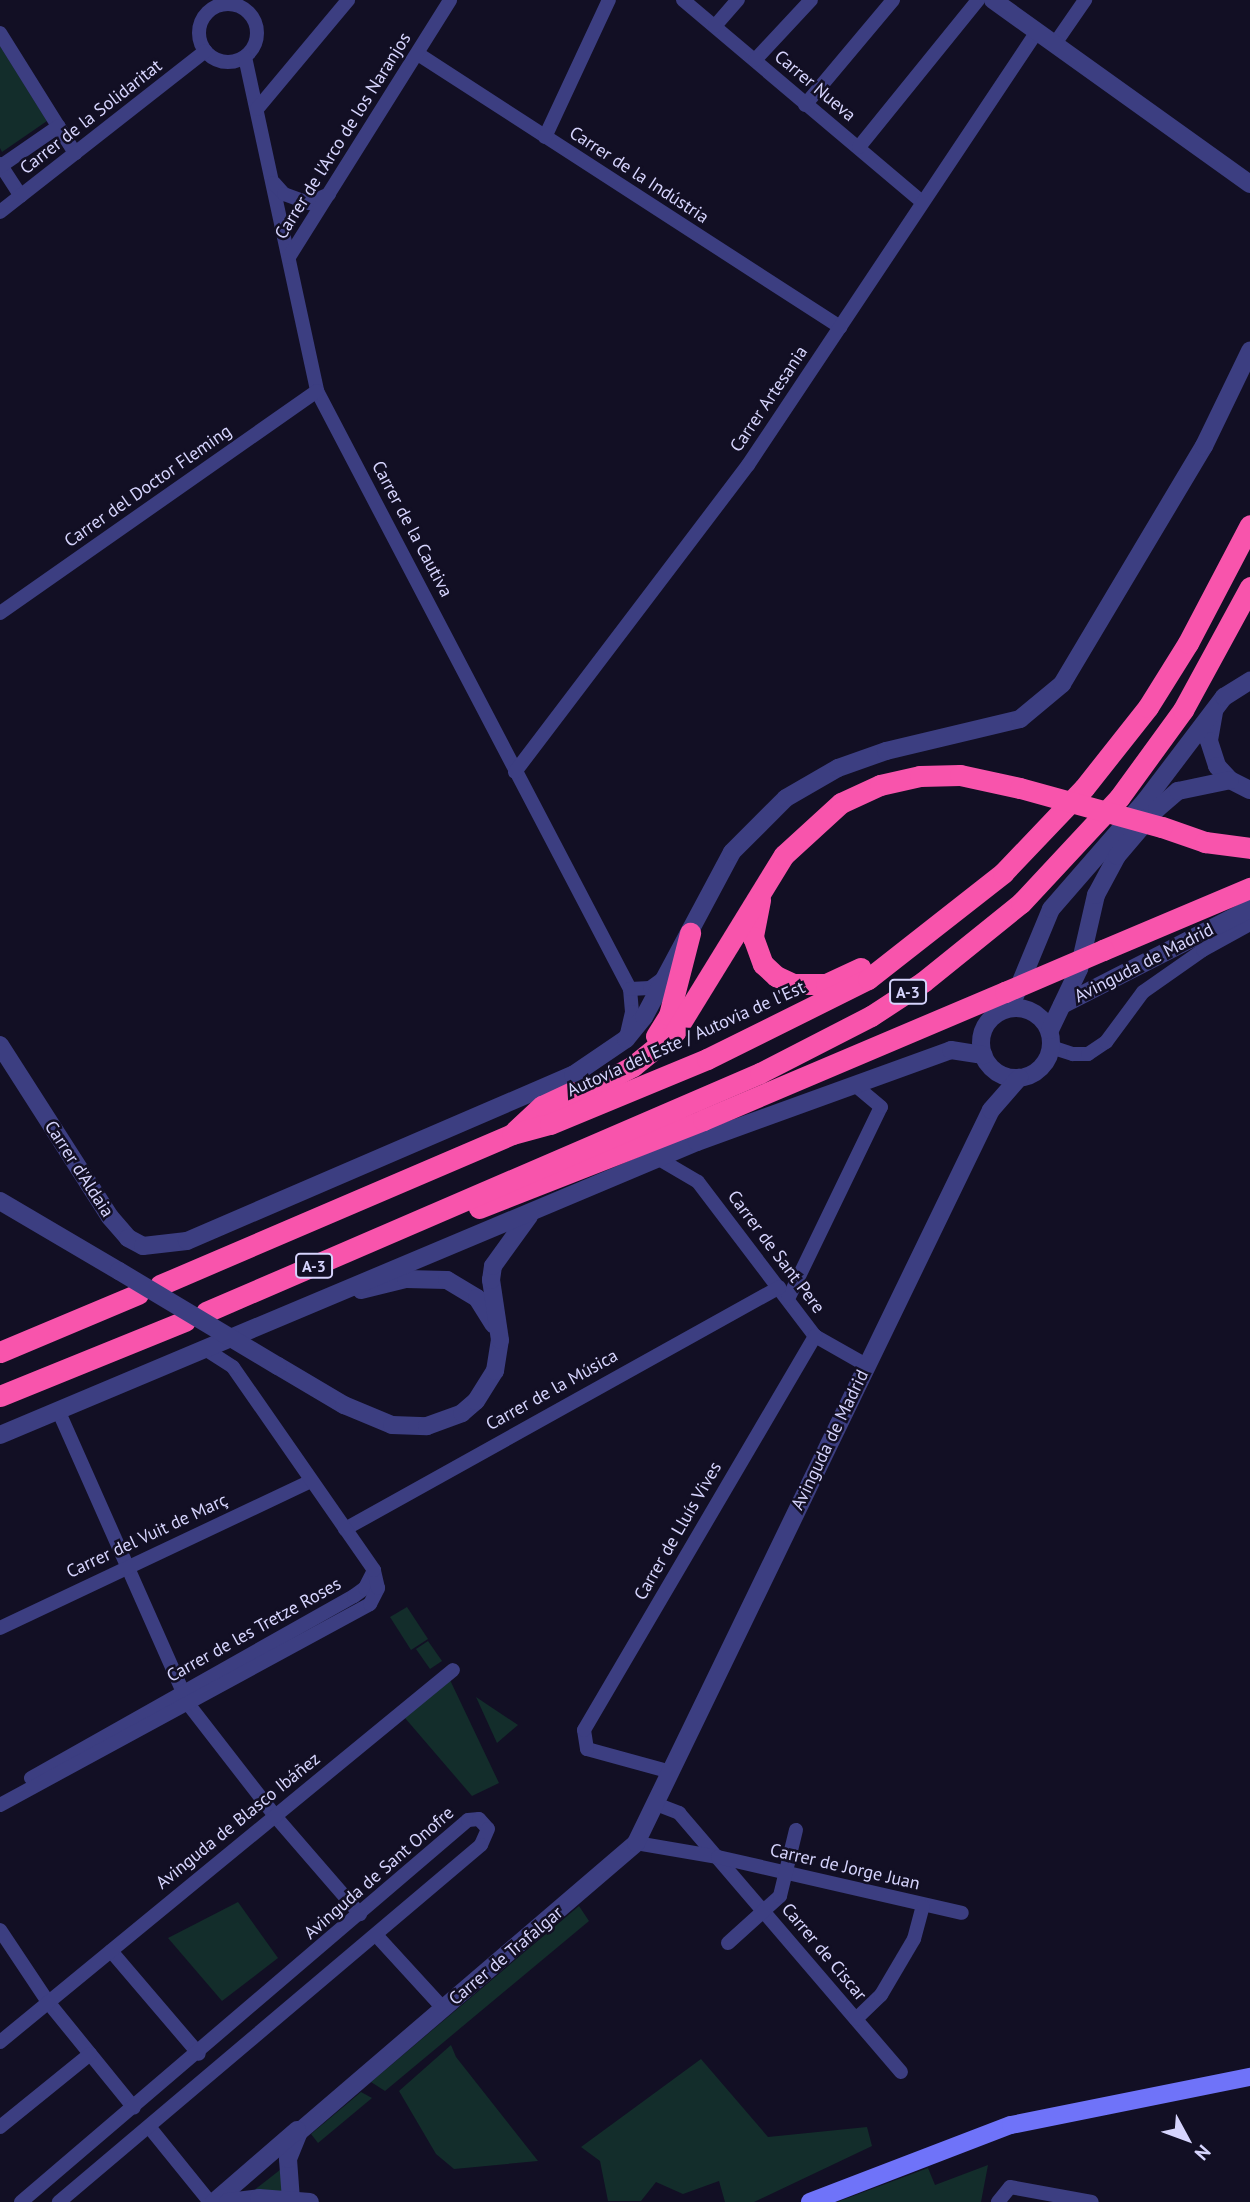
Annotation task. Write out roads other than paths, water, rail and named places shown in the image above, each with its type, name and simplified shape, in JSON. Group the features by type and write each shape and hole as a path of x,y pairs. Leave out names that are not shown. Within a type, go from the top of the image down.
{"highway":[{"name":"Autovía del Este / Autovia de l'Est","path":"160,1285 512,1134 550,1124 753,1039 868,979 1003,873 1084,788 1149,707 1250,526"},
{"name":"A-3","path":"206,1312 423,1220 816,1046 871,1016 973,944 1065,859 1148,761 1215,656 1250,587"},
{"path":"535,1113 599,1087 675,1031 784,855 819,819 880,785 920,776 960,775 1020,788 1206,842 1250,848"},
{"path":"1171,830 1250,839"},
{"path":"764,887 753,937 763,964 776,976 793,984 826,984 865,965 895,957"},
{"path":"423,1220 466,1213 1007,1000 1103,950 1250,888"},
{"path":"512,1134 535,1113 611,1072 660,1031 679,984 690,933"},
{"path":"0,1352 138,1294"},
{"path":"0,1396 185,1321"}],"main road":[{"path":"810,2202 1011,2124 1250,2077"}],"street":[{"path":"257,109 348,0"},
{"name":"Carrer de l'Arco de los Naranjos","path":"289,257 418,54 449,0"},
{"path":"545,137 609,0"},
{"name":"Carrer Nueva","path":"683,0 922,202"},
{"path":"715,26 738,0"},
{"path":"755,60 811,0"},
{"path":"805,105 893,0"},
{"path":"859,147 978,0"},
{"path":"993,0 1250,184"},
{"path":"1054,45 1084,0"},
{"path":"231,3 252,16 257,30 255,45 245,57 224,62 205,51 200,26 231,3"},
{"path":"0,33 75,153"},
{"name":"Carrer Artesania","path":"515,772 748,465 1036,33"},
{"name":"Carrer de la Solidaritat","path":"0,212 205,51"},
{"name":"Carrer de la Indústria","path":"418,54 840,327"},
{"name":"Carrer de la Cautiva","path":"245,57 317,391 630,989"},
{"path":"21,196 1,165 59,127"},
{"path":"272,178 284,194 309,203 330,194"},
{"path":"626,1039 667,976 732,852 760,820 811,781 886,751 1020,719 1062,684 1204,446 1250,351"},
{"name":"Carrer del Doctor Fleming","path":"0,613 317,391"},
{"path":"1007,1000 1035,1014 1051,1038 1041,1069 1019,1078 995,1070 984,1055 984,1027 1007,1000 1051,909 1144,801 1224,697 1250,681"},
{"path":"1214,712 1212,754 1230,780 1250,790"},
{"path":"1062,1005 1079,969 1096,895 1128,841 1178,791 1230,780"},
{"name":"Avinguda de Madrid","path":"1250,909 1062,1005 1051,1038 1073,1054 1088,1054 1105,1042 1143,992 1195,955 1250,924"},
{"path":"626,1039 632,1012 630,989 650,988 667,976"},
{"name":"Carrer d'Aldaia","path":"0,1045 128,1238 144,1246 187,1241 573,1075 626,1039"},
{"path":"351,1290 367,1279 697,1142 775,1113 951,1050 984,1055"},
{"name":"Avinguda de Madrid","path":"991,1110 995,1070"},
{"name":"Avinguda de Madrid","path":"671,1772 991,1110 1019,1078"},
{"path":"788,1299 881,1107 854,1084"},
{"name":"Carrer de Sant Pere","path":"659,1159 698,1182 815,1336 866,1365"},
{"path":"0,1201 368,1417 392,1425 427,1426 462,1413 476,1401 495,1371 500,1340 492,1287 493,1266 512,1234 533,1212"},
{"path":"0,1435 351,1290 405,1279 447,1280 477,1298 500,1340"},
{"name":"Carrer de la Música","path":"345,1529 779,1287"},
{"path":"233,1367 233,1351 259,1329"},
{"name":"Carrer de Lluís Vives","path":"671,1772 587,1749 584,1730 815,1336"},
{"path":"205,1349 233,1367 345,1529"},
{"path":"58,1410 123,1566 186,1699 275,1816 360,1914"},
{"name":"Carrer del Vuit de Març","path":"0,1628 123,1566 311,1480"},
{"name":"Carrer de les Tretze Roses","path":"0,1796 370,1604 379,1588 374,1570 345,1529"},
{"name":"Avinguda de Blasco Ibáñez","path":"0,2042 453,1670"},
{"name":"Carrer de les Tretze Roses","path":"0,1805 186,1699"},
{"name":"Carrer de Trafalgar","path":"212,2202 636,1843 671,1772"},
{"name":"Carrer de Ciscar","path":"656,1804 679,1813 901,2072"},
{"name":"Avinguda de Sant Onofre","path":"21,2202 199,2054 468,1820 479,1819 488,1829 481,1845 150,2128 59,2202"},
{"path":"728,1943 780,1896 796,1830"},
{"name":"Carrer de Jorge Juan","path":"636,1843 718,1857 962,1913"},
{"path":"856,2019 881,1996 914,1939 923,1906"},
{"path":"0,1930 48,2002 134,2108"},
{"path":"376,1935 443,2008"},
{"path":"111,1951 199,2054"},
{"path":"0,2127 90,2054"},
{"name":"Carrer de Trafalgar","path":"292,2201 289,2172 292,2143 314,2118"},
{"path":"150,2128 212,2202"},
{"path":"289,2172 300,2190 317,2202"},
{"path":"1001,2196 1010,2187 1092,2202"},
{"path":"229,2202 310,2202"}]}
